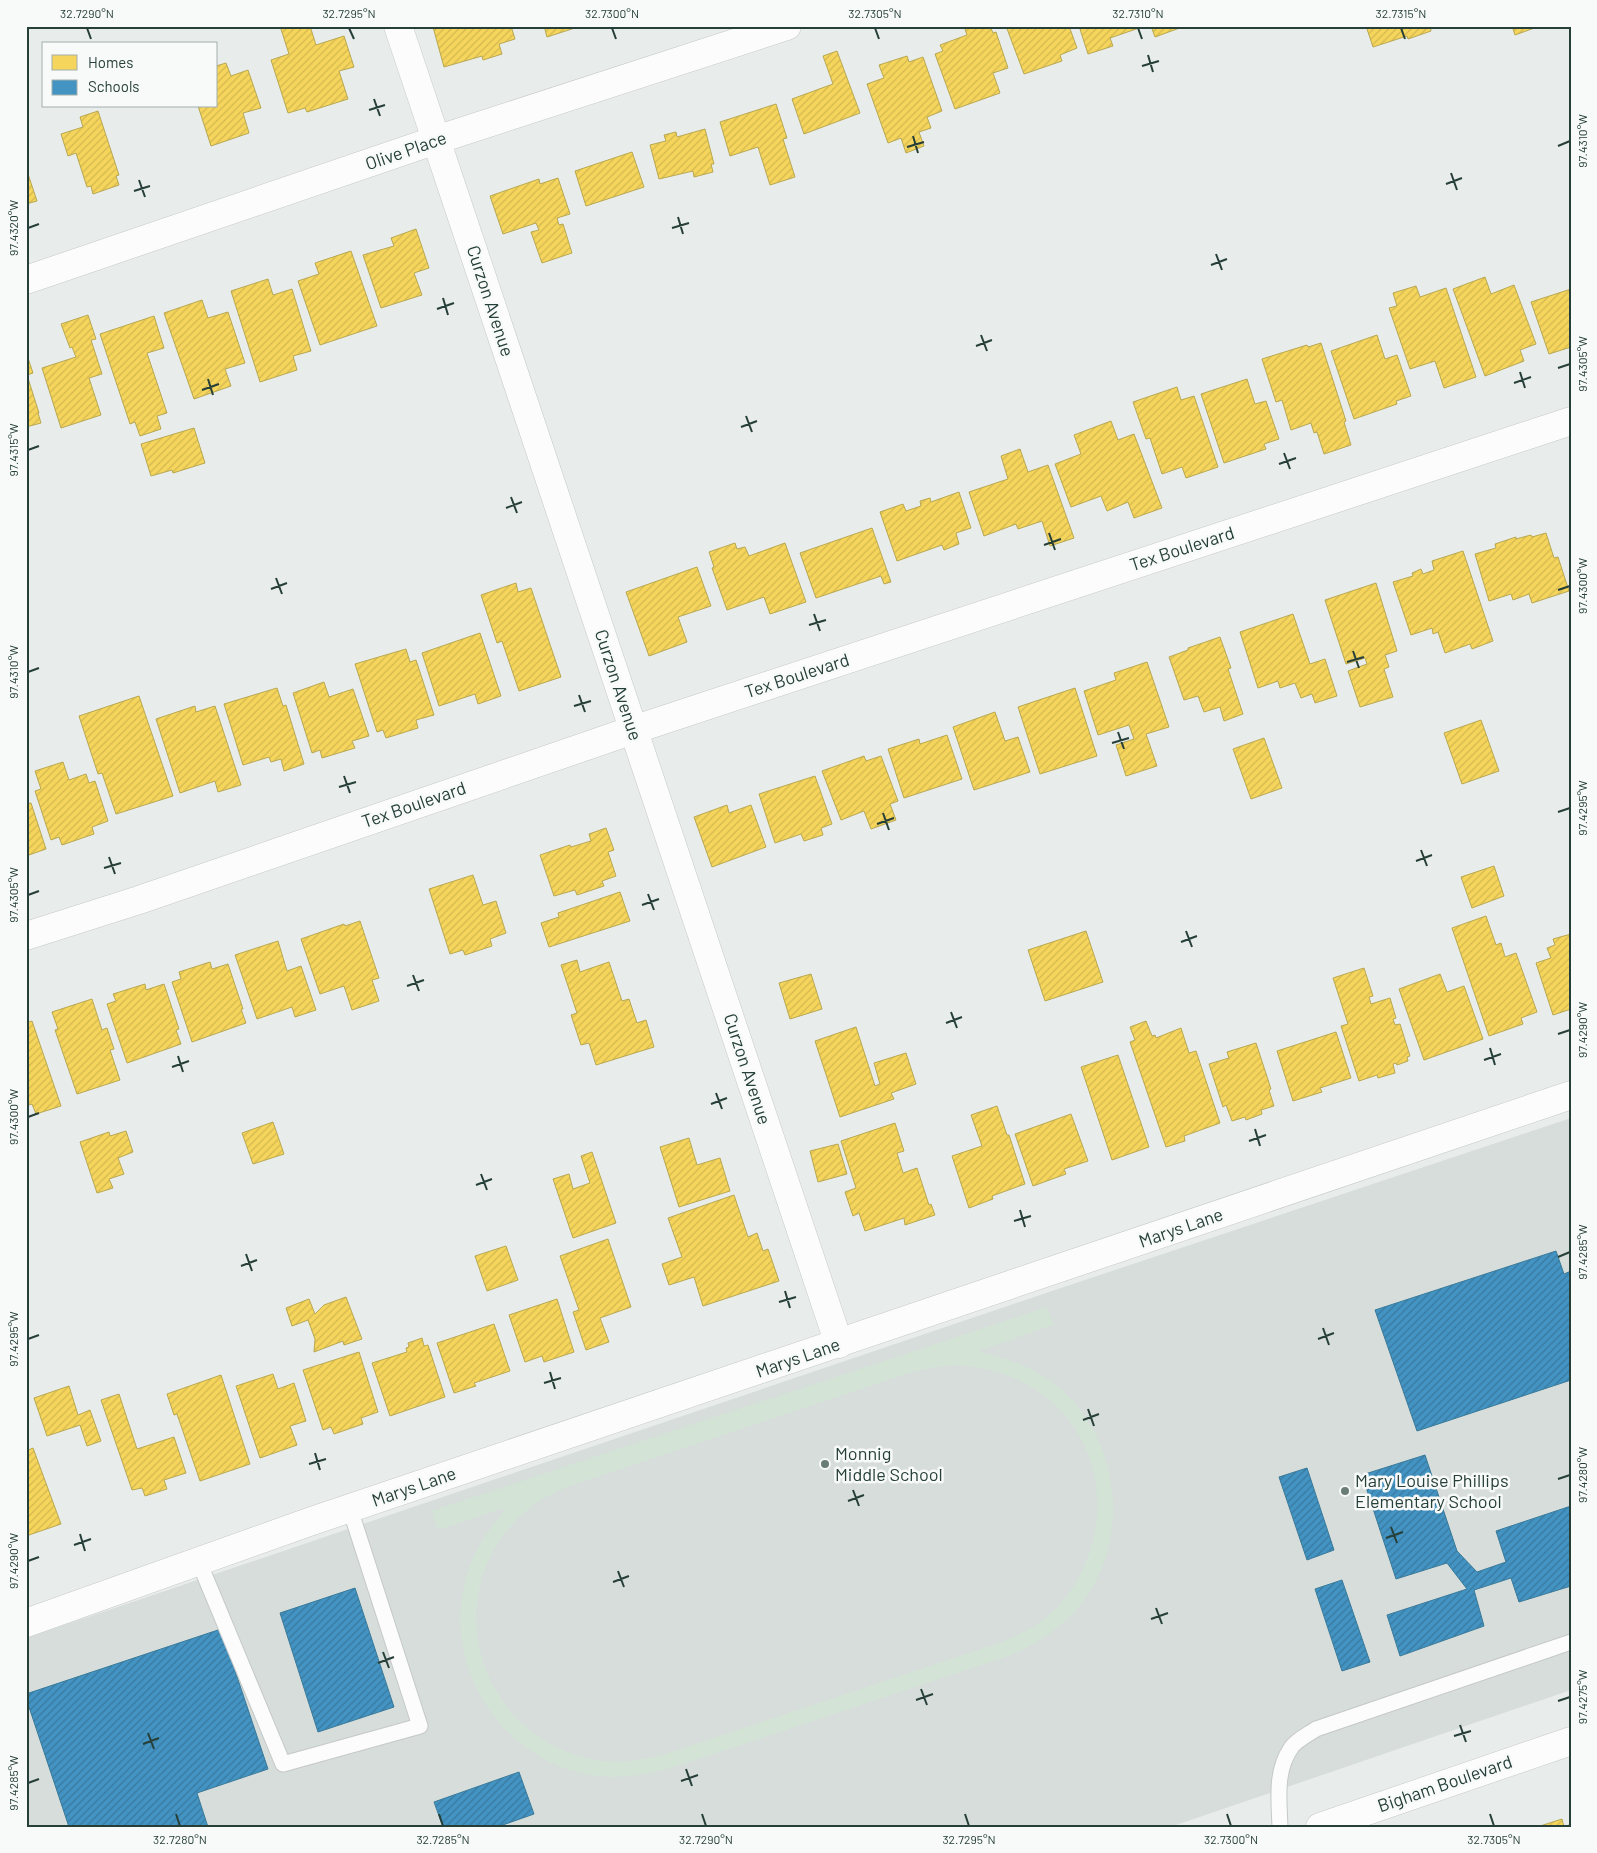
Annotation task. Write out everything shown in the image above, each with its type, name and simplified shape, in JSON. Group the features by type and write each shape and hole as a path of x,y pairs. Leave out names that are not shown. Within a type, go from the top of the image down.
{"street":[{"name":"Curzon Avenue","path":"398,26 839,1344"},
{"name":"Olive Place","path":"26,280 436,140 787,26"},
{"name":"Tex Boulevard","path":"26,936 149,897 633,730 1571,421"},
{"name":"Marys Lane","path":"26,1623 350,1509 1571,1095"},
{"name":"Bigham Boulevard","path":"1320,1827 1571,1741"}],"lane":[{"path":"200,1562 283,1764 420,1726 350,1509"},
{"path":"1280,1827 1278,1786 1281,1770 1292,1747 1316,1729 1571,1642"}],"shaded area":[{"name":"Monnig Middle School","path":"1571,1118 1571,1690 1170,1827 26,1827 26,1638 1052,1291"}],"green space":[{"path":"1047,1307 1053,1325 978,1351 1031,1369 1048,1379 1071,1399 1090,1424 1103,1452 1111,1481 1113,1512 1110,1542 1100,1572 1085,1599 1069,1618 1050,1634 1029,1646 1006,1657 667,1769 618,1777 570,1770 541,1757 516,1739 495,1717 478,1692 467,1663 461,1633 461,1603 468,1572 475,1554 489,1530 507,1507 438,1530 432,1511","holes":["967,1366 1009,1376 1038,1391 1064,1414 1083,1442 1094,1472 1097,1504 1094,1537 1083,1568 1066,1597 1042,1621 1002,1642 662,1755 634,1761 617,1762 570,1753 532,1732 503,1701 484,1664 476,1623 481,1581 499,1541 532,1506 572,1485 912,1372 934,1367"]}],"building: Homes":[{"path":"280,26 310,26 316,45 344,36 354,67 339,71 348,99 307,112 305,108 288,113 271,60 289,54"},
{"path":"511,26 515,39 499,44 502,54 483,60 482,56 444,67 433,27"},
{"path":"544,26 581,26 547,37"},
{"path":"964,26 990,26 993,33 996,32 1008,68 993,73 1000,93 955,109 935,54 943,51 940,45 967,35"},
{"path":"1006,26 1069,26 1077,48 1060,55 1062,61 1024,74"},
{"path":"1079,26 1142,27 1110,38 1113,46 1088,54"},
{"path":"1151,26 1185,26 1155,37"},
{"path":"1366,26 1430,26 1431,31 1408,39 1407,36 1373,47"},
{"path":"1512,26 1540,26 1515,35"},
{"path":"837,51 860,113 804,134 792,99 833,84 823,56"},
{"path":"907,56 909,62 923,57 942,111 927,117 931,128 919,132 924,146 906,153 901,138 888,143 867,84 884,78 879,65"},
{"path":"226,63 231,76 248,70 261,108 243,113 249,133 211,146 199,108 218,108 218,65"},
{"path":"776,104 787,138 783,139 795,177 770,185 758,147 730,156 720,122"},
{"path":"98,111 119,175 116,176 119,185 93,194 91,186 87,187 76,153 68,156 61,134 83,127 80,117"},
{"path":"705,129 714,164 711,164 713,172 694,177 693,171 659,179 650,145 666,141 664,135 676,132 677,137"},
{"path":"632,152 644,187 586,206 575,171"},
{"path":"26,168 37,201 26,204"},
{"path":"558,178 570,214 557,218 559,225 563,224 572,253 542,263 531,232 539,230 536,223 503,234 490,196 539,179 540,184"},
{"path":"416,229 429,268 414,273 422,295 381,308 363,255 394,246 391,238"},
{"path":"351,251 377,326 320,345 298,281 319,274 315,263"},
{"path":"1485,277 1491,294 1514,285 1536,344 1520,350 1524,361 1485,376 1453,289"},
{"path":"268,279 273,295 292,289 311,351 293,356 297,370 260,382 231,291"},
{"path":"1416,286 1420,297 1446,288 1476,377 1444,388 1435,361 1410,369 1389,308 1397,306 1393,293"},
{"path":"1571,289 1571,347 1549,354 1531,302"},
{"path":"202,300 208,318 228,312 245,363 225,369 231,386 194,399 164,313"},
{"path":"88,315 96,339 91,340 102,374 89,378 101,415 61,428 42,368 76,357 72,347 70,348 61,324"},
{"path":"154,316 164,348 147,353 167,413 157,416 161,429 140,436 135,422 130,424 100,334"},
{"path":"1377,335 1385,359 1397,355 1411,396 1396,401 1397,404 1354,419 1331,351"},
{"path":"1321,343 1346,421 1344,422 1351,445 1324,454 1317,432 1314,433 1311,423 1291,430 1282,400 1276,402 1262,359 1307,345 1308,347"},
{"path":"26,352 33,373 27,375 41,423 26,427"},
{"path":"1247,379 1255,404 1266,401 1279,439 1264,444 1266,449 1224,463 1201,394"},
{"path":"1177,387 1181,400 1194,396 1218,467 1186,478 1182,467 1162,474 1150,438 1146,439 1133,402"},
{"path":"1111,421 1118,440 1134,434 1162,508 1134,518 1128,502 1107,511 1101,496 1071,507 1055,464 1081,454 1074,435"},
{"path":"194,428 205,463 173,473 172,470 151,476 141,444"},
{"path":"1020,449 1028,472 1048,465 1074,538 1050,546 1042,521 1018,529 1016,524 984,536 969,492 1008,479 1001,456"},
{"path":"959,492 971,528 956,533 959,544 944,550 942,545 897,561 880,512 903,504 906,511 921,506 920,501 930,498 931,502"},
{"path":"872,528 891,582 884,584 881,576 816,598 800,553"},
{"path":"1546,533 1554,558 1558,557 1569,591 1532,603 1529,594 1513,600 1511,594 1489,601 1475,554 1496,548 1495,544 1516,537 1516,539 1531,535 1532,537"},
{"path":"735,543 737,549 745,547 749,556 785,543 806,602 770,614 764,597 727,610 712,568 714,567 709,552"},
{"path":"1463,551 1493,641 1472,649 1470,644 1445,653 1438,632 1433,634 1432,628 1411,635 1393,582 1413,576 1412,573 1421,569 1423,574 1434,570 1432,561"},
{"path":"697,567 711,606 678,617 687,642 649,656 626,592"},
{"path":"516,583 518,592 531,588 561,677 519,691 502,641 497,643 481,595"},
{"path":"1376,583 1397,651 1385,655 1389,667 1384,669 1393,697 1360,707 1348,671 1367,664 1365,658 1346,664 1325,600"},
{"path":"1293,614 1310,664 1325,659 1337,696 1315,703 1312,694 1301,698 1295,683 1280,688 1278,681 1258,688 1240,632"},
{"path":"480,633 501,696 478,704 475,694 439,706 422,653"},
{"path":"1220,637 1231,668 1228,669 1243,714 1224,721 1220,707 1204,712 1198,696 1184,700 1169,657"},
{"path":"406,649 410,662 416,660 434,715 416,720 418,728 386,738 383,730 377,732 355,664"},
{"path":"1147,662 1169,727 1146,734 1157,766 1126,776 1116,745 1134,739 1129,725 1098,735 1084,691 1116,680 1114,673"},
{"path":"324,682 329,697 353,689 369,736 352,741 355,748 322,758 320,750 312,753 293,693"},
{"path":"277,688 283,706 286,705 304,764 284,771 281,759 271,762 269,757 243,765 224,704"},
{"path":"1075,688 1097,756 1040,774 1018,707"},
{"path":"139,696 173,796 116,814 102,773 98,774 79,716"},
{"path":"195,706 196,712 215,706 241,785 218,792 215,781 180,793 156,719"},
{"path":"995,712 1005,741 1018,737 1030,772 974,790 953,727"},
{"path":"1481,720 1499,771 1462,784 1444,733"},
{"path":"947,735 962,779 904,798 888,749 919,739 920,744"},
{"path":"1264,738 1282,788 1251,799 1233,749"},
{"path":"864,756 866,761 881,756 898,801 890,804 896,820 871,829 864,811 841,820 822,771"},
{"path":"63,762 69,780 86,774 89,783 95,781 108,821 92,827 94,834 62,845 59,837 51,840 35,791 41,789 35,771"},
{"path":"815,776 832,824 821,828 823,835 804,841 801,834 775,843 759,794"},
{"path":"31,803 46,849 26,856 26,804"},
{"path":"727,805 729,813 751,805 766,847 712,867 694,817"},
{"path":"606,828 614,850 608,852 616,876 602,881 604,886 577,895 575,890 554,896 540,855 570,845 571,847 591,841 589,834"},
{"path":"1494,866 1504,896 1472,908 1461,877"},
{"path":"473,875 483,905 496,901 506,933 490,939 492,946 465,955 463,950 450,954 429,889"},
{"path":"620,892 630,921 549,947 541,923 559,917 558,913"},
{"path":"1486,916 1496,945 1501,943 1505,957 1516,953 1537,1012 1521,1018 1523,1024 1489,1036 1452,928"},
{"path":"360,921 379,978 372,980 379,1001 352,1010 344,986 320,994 301,939 344,924 345,926"},
{"path":"1086,931 1103,982 1045,1001 1028,950"},
{"path":"1571,934 1571,1009 1553,1015 1536,963 1551,958 1547,948 1555,945 1553,939"},
{"path":"278,941 287,971 301,966 316,1010 295,1017 292,1007 257,1019 235,955"},
{"path":"577,960 580,972 609,962 622,1001 629,999 637,1023 646,1020 654,1047 596,1065 589,1043 581,1045 571,1015 577,1013 561,965"},
{"path":"210,962 212,969 228,964 246,1023 192,1042 172,982 181,979 179,972"},
{"path":"1364,968 1373,996 1369,997 1371,1004 1390,998 1396,1018 1393,1019 1395,1025 1400,1024 1410,1056 1407,1057 1408,1061 1397,1065 1396,1063 1393,1064 1395,1073 1378,1078 1377,1075 1359,1081 1341,1026 1348,1024 1333,978"},
{"path":"811,974 822,1009 790,1019 779,983"},
{"path":"1440,974 1447,992 1464,986 1483,1039 1424,1060 1399,989"},
{"path":"145,984 146,990 164,984 179,1029 176,1030 181,1044 127,1063 107,1004 116,1001 113,994"},
{"path":"92,999 102,1030 107,1028 114,1049 110,1050 120,1080 77,1094 55,1030 58,1029 52,1012"},
{"path":"32,1021 61,1106 36,1114 32,1104 26,1106 26,1023"},
{"path":"1146,1021 1152,1036 1155,1035 1156,1038 1181,1028 1189,1053 1196,1051 1220,1123 1184,1136 1185,1141 1166,1147 1130,1042 1135,1040 1130,1027"},
{"path":"856,1027 875,1086 880,1084 874,1063 906,1053 916,1084 891,1093 894,1099 840,1117 815,1041"},
{"path":"1336,1032 1351,1078 1320,1088 1322,1092 1293,1101 1277,1051"},
{"path":"1256,1043 1271,1089 1269,1090 1274,1106 1261,1110 1262,1114 1246,1120 1245,1117 1232,1121 1226,1105 1223,1107 1209,1064 1229,1058 1227,1052"},
{"path":"1118,1055 1149,1147 1112,1160 1081,1067"},
{"path":"997,1106 1025,1184 992,1196 993,1199 969,1208 952,1156 982,1146 971,1115"},
{"path":"1071,1114 1088,1161 1064,1169 1066,1174 1033,1186 1015,1134"},
{"path":"273,1122 284,1154 253,1164 242,1133"},
{"path":"895,1123 904,1151 897,1153 903,1173 917,1168 929,1205 931,1204 935,1215 905,1225 904,1218 865,1231 859,1213 853,1216 845,1192 856,1188 841,1141"},
{"path":"126,1131 133,1152 118,1158 124,1174 109,1179 113,1188 97,1193 80,1142 109,1132 110,1136"},
{"path":"689,1138 697,1165 720,1158 730,1191 679,1207 660,1147"},
{"path":"838,1144 847,1174 818,1182 810,1151"},
{"path":"592,1152 616,1223 573,1238 553,1179 569,1174 573,1189 590,1183 581,1156"},
{"path":"734,1195 748,1237 757,1233 763,1251 768,1249 779,1281 703,1306 694,1277 669,1285 662,1264 682,1257 668,1218"},
{"path":"608,1239 631,1307 600,1318 609,1342 586,1350 573,1312 579,1310 560,1256"},
{"path":"506,1246 518,1280 487,1291 475,1256"},
{"path":"346,1297 362,1339 344,1345 343,1341 314,1352 315,1339 308,1320 292,1326 286,1308 309,1299 315,1314 324,1305"},
{"path":"557,1299 574,1352 544,1362 542,1356 525,1362 509,1315"},
{"path":"494,1324 510,1371 474,1383 476,1386 454,1393 437,1343"},
{"path":"422,1338 424,1346 428,1345 445,1397 390,1416 372,1363 407,1352 408,1343"},
{"path":"359,1352 378,1412 361,1418 363,1424 334,1434 331,1427 323,1430 303,1370"},
{"path":"273,1374 278,1389 294,1383 306,1421 290,1426 297,1445 260,1458 236,1386"},
{"path":"221,1375 250,1464 200,1481 177,1414 174,1415 167,1394"},
{"path":"69,1386 78,1415 90,1410 101,1441 87,1446 80,1425 47,1436 34,1398"},
{"path":"119,1394 137,1449 174,1437 186,1473 164,1480 167,1489 145,1496 142,1488 132,1490 101,1400"},
{"path":"33,1448 61,1524 26,1536 26,1451"},
{"path":"1562,1819 1564,1827 1537,1827"}],"building: Schools":[{"path":"1556,1251 1564,1274 1571,1271 1571,1380 1417,1431 1375,1310"},
{"path":"1425,1455 1457,1551 1477,1572 1506,1562 1496,1531 1571,1506 1571,1586 1519,1602 1511,1578 1474,1590 1484,1626 1400,1656 1387,1615 1467,1589 1447,1563 1396,1579 1362,1475"},
{"path":"1307,1468 1334,1550 1307,1560 1279,1477"},
{"path":"1342,1580 1370,1662 1342,1671 1315,1589"},
{"path":"355,1588 394,1707 318,1732 280,1613"},
{"path":"221,1629 268,1769 197,1793 208,1827 69,1827 26,1694"},
{"path":"519,1772 534,1814 497,1827 443,1827 434,1802"}],"place":[{"name":"Monnig Middle School","path":"825,1464"},
{"name":"Mary Louise Phillips Elementary School","path":"1345,1491"}]}
